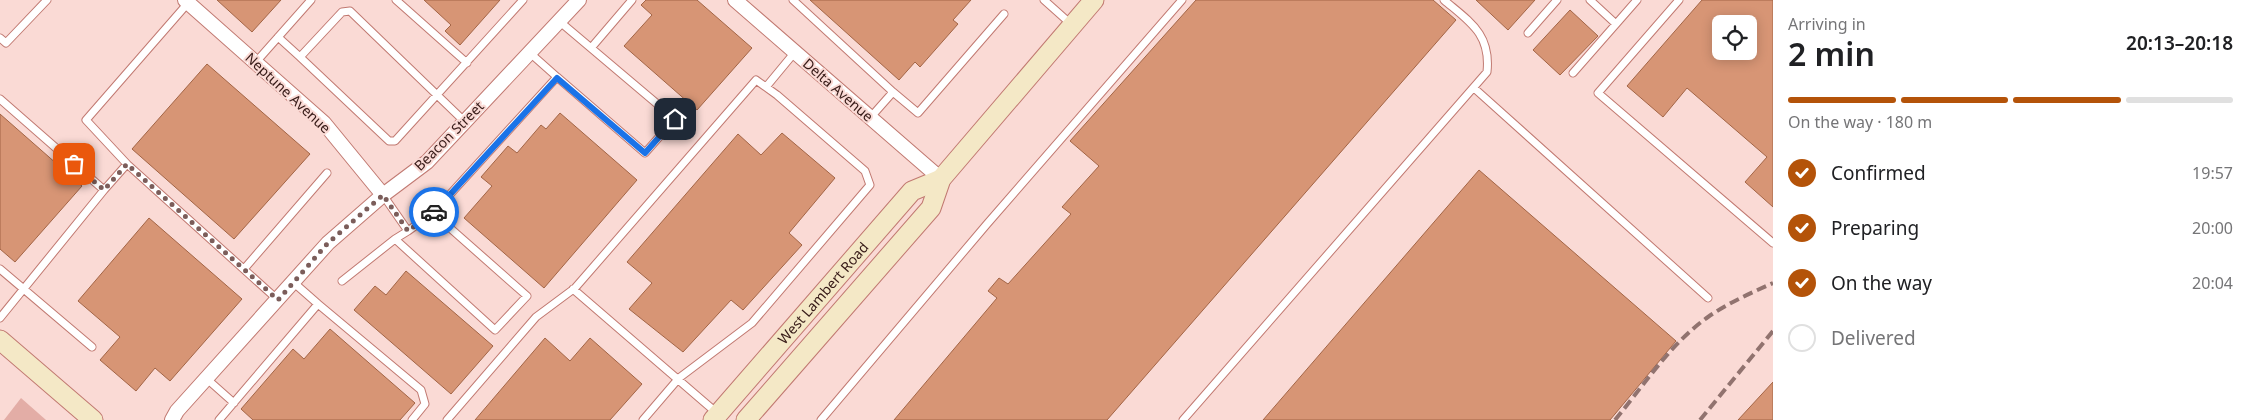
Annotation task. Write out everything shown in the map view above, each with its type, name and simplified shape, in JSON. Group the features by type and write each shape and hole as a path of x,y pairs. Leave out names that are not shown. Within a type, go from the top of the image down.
{"main road":[{"name":"West Lambert Road","path":"746,420 931,208 941,179 1094,0"},
{"name":"West Lambert Road","path":"716,417 912,191 941,179"},
{"path":"0,340 94,420"}],"street":[{"name":"Beacon Street","path":"172,420 206,379 328,243 383,195 427,162 579,0"},
{"name":"Delta Avenue","path":"735,0 941,179"},
{"name":"Neptune Avenue","path":"186,1 324,123 383,195"}],"lane":[{"path":"0,38 6,44 47,0"},
{"path":"256,62 311,0"},
{"path":"396,0 467,63"},
{"path":"278,38 389,141 395,141 523,0"},
{"path":"591,48 632,0"},
{"path":"793,0 918,113 1004,14"},
{"path":"1044,0 1072,25"},
{"path":"822,420 987,224 1182,0"},
{"path":"1183,420 1488,72 1487,46 1478,30 1444,0"},
{"path":"1528,33 1557,0"},
{"path":"1590,0 1616,24"},
{"path":"1573,73 1637,0"},
{"path":"1679,0 1598,93 1773,243"},
{"path":"186,1 86,120 127,164 278,300"},
{"path":"300,58 342,12 350,12 465,122"},
{"path":"530,53 645,153 675,119 560,21"},
{"path":"766,87 795,52"},
{"path":"342,281 395,239 434,213 557,78"},
{"path":"446,420 536,317 573,289 756,80 865,171 870,185 752,323 678,379 643,420"},
{"path":"1474,88 1708,298"},
{"path":"870,118 893,92"},
{"path":"0,99 104,190"},
{"path":"0,318 127,164"},
{"path":"244,269 327,173"},
{"path":"383,195 408,231"},
{"path":"395,239 495,330 527,296 434,213"},
{"path":"0,269 92,347"},
{"path":"293,282 421,390 425,404 412,420"},
{"path":"573,289 678,379 716,417"},
{"path":"219,420 318,304"},
{"path":"206,379 234,403"}],"shaded area":[{"path":"21,398 46,420 4,420"}],"building":[{"path":"217,0 281,0 252,32"},
{"path":"424,0 500,0 460,45 445,31 451,25"},
{"path":"646,0 697,0 752,48 697,110 624,46 652,15 641,5"},
{"path":"810,0 971,0 953,20 958,24 920,67 915,62 899,80"},
{"path":"1196,0 1433,0 1456,20 1107,420 894,420 997,298 988,291 999,278 1008,284 1071,214 1062,207 1099,166 1070,141"},
{"path":"1476,0 1535,0 1508,30"},
{"path":"1702,0 1773,0 1773,207 1745,182 1767,157 1687,88 1663,117 1627,86"},
{"path":"1570,10 1598,36 1560,75 1533,50"},
{"path":"207,64 310,154 234,239 132,149"},
{"path":"560,113 637,180 544,288 464,218 492,186 481,177 508,146 517,153 541,125 546,129"},
{"path":"0,114 82,186 15,262 0,249"},
{"path":"782,133 835,178 789,233 802,245 743,310 731,300 683,352 629,309 652,283 627,262 738,134 761,155"},
{"path":"1479,170 1676,341 1610,420 1263,420"},
{"path":"149,218 242,299 170,381 155,368 136,391 100,360 120,337 78,301"},
{"path":"406,271 493,346 451,394 354,310 375,286 386,295"},
{"path":"330,329 415,403 400,420 253,420 241,409 293,349 304,359"},
{"path":"545,338 570,361 590,338 642,384 610,420 475,420"},
{"path":"1773,382 1773,420 1738,420"}],"railway":[{"path":"1615,420 1658,365 1695,327 1724,307 1773,283"},
{"path":"1700,420 1773,331"}],"way so far":[{"path":"74,164 104,190 127,164 278,300 328,243 383,195 408,231 434,212"}],"route":[{"path":"434,212 557,78 645,153 675,119"}]}
